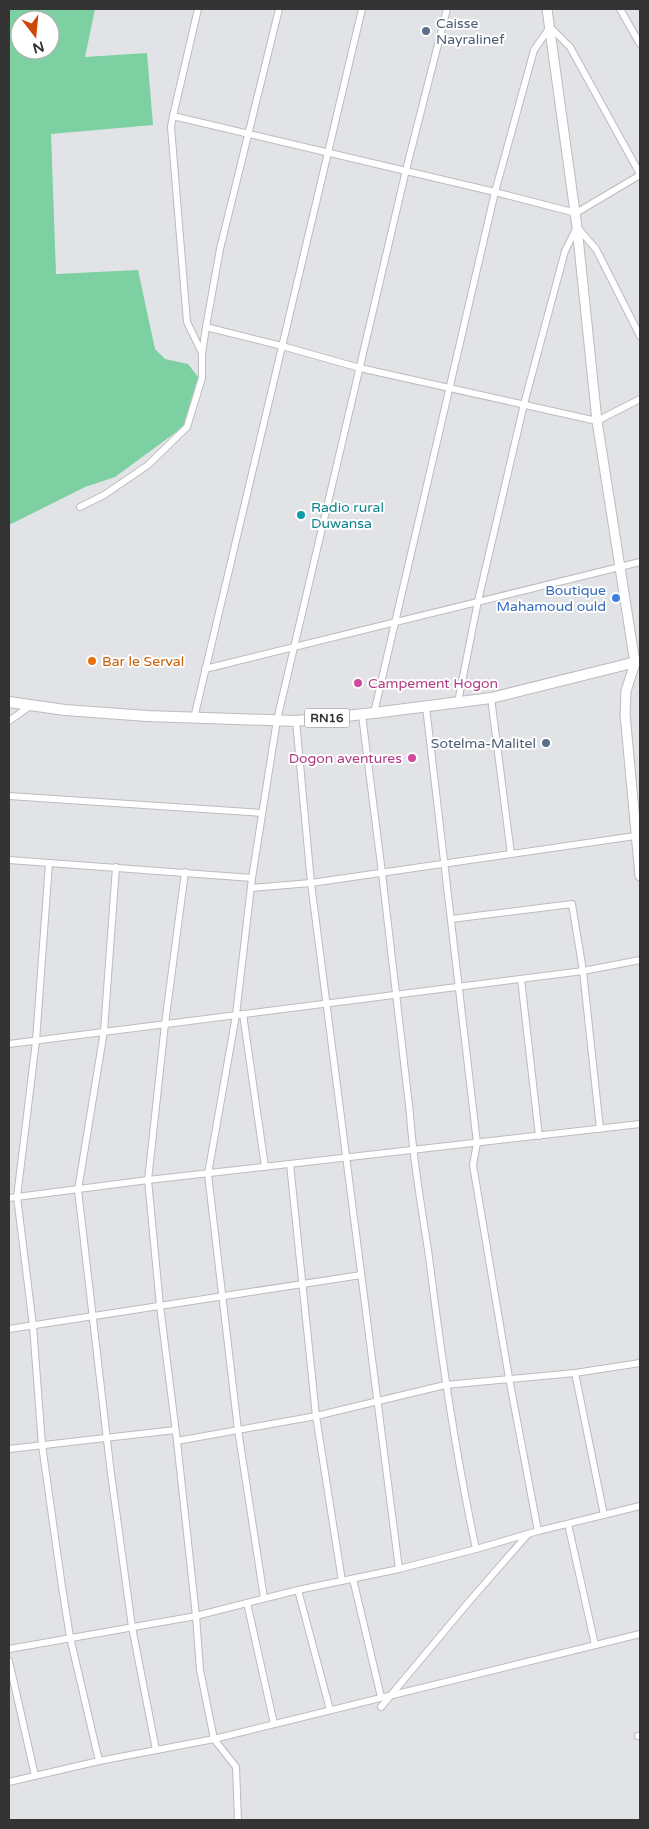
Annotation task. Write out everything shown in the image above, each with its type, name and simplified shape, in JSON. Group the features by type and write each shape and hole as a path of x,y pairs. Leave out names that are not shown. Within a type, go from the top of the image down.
{"main road":[{"path":"547,9 576,213 597,421 619,567 638,662 626,691 626,714 635,836 639,849 640,876"},
{"name":"RN16","path":"9,702 65,710 147,716 296,721 362,715 491,698 638,662"}],"street":[{"path":"198,9 171,127 187,322 202,354"},
{"path":"80,506 104,495 148,465 188,427 202,378 202,354 220,249 279,9"},
{"path":"194,718 362,9"},
{"path":"264,1598 238,1430 208,1174 240,1015 252,878 277,720 406,170 446,9"},
{"path":"620,9 640,44"},
{"path":"172,116 406,170 495,192 576,213 640,175 570,48 550,27 534,50 495,192 374,713"},
{"path":"458,702 478,601 524,404 565,251 577,226 596,249 640,336"},
{"path":"206,327 360,368 597,421 640,399"},
{"path":"205,669 640,562"},
{"path":"491,698 511,854"},
{"path":"9,721 31,705"},
{"path":"426,707 477,1143 473,1165 509,1378 538,1531"},
{"path":"362,715 413,1150 422,1204 445,1385 464,1497 476,1549"},
{"path":"296,721 311,882 399,1569"},
{"path":"9,796 262,813"},
{"path":"251,888 382,873 635,836"},
{"path":"9,860 252,878"},
{"path":"49,863 36,1041 16,1197 33,1326 42,1445 70,1638 99,1761"},
{"path":"116,867 104,1031 78,1190 107,1437 132,1627 156,1750"},
{"path":"185,872 164,1024 148,1180 160,1306 196,1616 200,1670 214,1739 236,1767 238,1820"},
{"path":"451,919 572,904 583,971 600,1129"},
{"path":"9,1044 583,971 640,960"},
{"path":"522,978 539,1136"},
{"path":"240,1015 265,1167"},
{"path":"9,1198 148,1180 640,1124"},
{"path":"290,1164 316,1416 342,1581"},
{"path":"9,1330 361,1275"},
{"path":"177,1441 316,1416 445,1385 575,1373 640,1363"},
{"path":"575,1373 604,1515"},
{"path":"9,1449 175,1430"},
{"path":"9,1649 196,1616 298,1590 399,1569 529,1533 640,1506"},
{"path":"568,1524 595,1645"},
{"path":"381,1707 529,1533"},
{"path":"353,1578 381,1697"},
{"path":"298,1590 330,1710"},
{"path":"247,1603 274,1724"},
{"path":"9,1782 99,1761 214,1739 640,1634"},
{"path":"9,1661 35,1776"}],"green space":[{"path":"9,9 95,9 85,57 147,53 153,125 51,134 56,274 138,270 155,349 165,359 188,364 198,377 183,427 115,477 85,487 9,525"}],"place":[{"name":"Caisse Nayralinef","path":"426,31"},
{"name":"Radio rural Duwansa","path":"301,515"},
{"name":"Boutique Mahamoud ould","path":"616,598"},
{"name":"Bar le Serval","path":"92,661"},
{"name":"Campement Hogon","path":"358,683"},
{"name":"Sotelma-Malitel","path":"546,743"},
{"name":"Dogon aventures","path":"412,758"}]}
